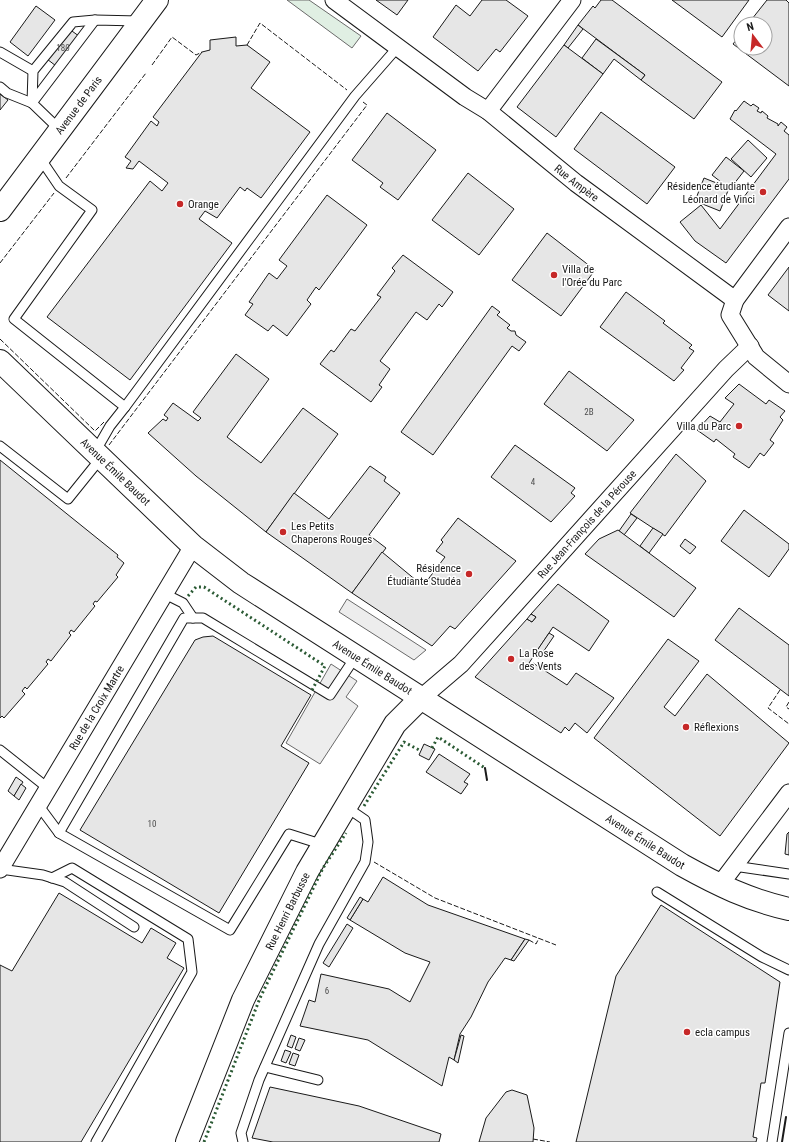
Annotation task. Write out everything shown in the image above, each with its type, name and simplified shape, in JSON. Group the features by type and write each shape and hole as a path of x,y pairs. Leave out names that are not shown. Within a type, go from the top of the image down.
{"street":[{"name":"Avenue de Paris","path":"0,210 157,0"},
{"name":"Rue Ampère","path":"334,0 464,97 488,111 576,183 735,300"},
{"path":"488,111 572,0"},
{"path":"789,227 735,300 730,315 756,357 789,384"},
{"name":"Rue Jean-François de la Pérouse","path":"420,699 461,664 726,369 750,346"},
{"name":"Avenue Émile Baudot","path":"0,361 193,546 241,583 636,838 719,886 759,902 789,909"},
{"name":"Rue de la Croix Martre","path":"0,869 193,546"},
{"name":"Rue Henri Barbusse","path":"187,1142 242,1000 307,872 395,724 420,699"},
{"path":"719,886 789,793"}],"lane":[{"path":"32,102 33,71 73,22 95,20 140,21"},
{"path":"32,102 95,20"},
{"path":"0,446 68,499 98,455 124,406 355,96 397,48"},
{"path":"0,52 33,71"},
{"path":"0,87 7,93 32,102 60,130"},
{"path":"40,158 59,186 92,210 14,319 124,406"},
{"path":"165,594 183,603 193,618"},
{"path":"59,833 184,618 203,618 330,695 356,656"},
{"path":"0,750 49,789"},
{"path":"38,806 59,833 230,930 289,834 324,845"},
{"path":"243,1142 241,1133 259,1080 319,944 365,862 368,842 365,820 346,808"},
{"path":"734,866 789,874"},
{"path":"52,878 72,868 188,939 192,972 96,1142"},
{"path":"0,869 52,878 66,882 134,927"},
{"path":"656,892 762,957 789,970"},
{"path":"772,1142 789,1033"},
{"path":"265,1067 318,1080"}],"green space":[{"path":"287,0 309,0 361,36 352,48"}],"shaded area":[{"path":"347,599 426,650 414,660 339,612"},
{"path":"331,664 357,681 346,697 358,706 320,764 286,743"}],"building":[{"path":"376,0 408,0 397,15"},
{"path":"482,0 506,0 528,16 500,52 496,49 478,71 433,37 456,5 470,16"},
{"path":"601,0 612,0 722,82 694,119 641,80 645,75 578,25 593,6 595,8"},
{"path":"672,0 749,0 737,16 733,16 733,22 722,37"},
{"path":"767,0 786,0 789,3 789,86 749,56 773,56 773,16 754,16"},
{"path":"36,6 55,20 28,56 10,42"},
{"path":"578,25 583,29 568,48 564,45"},
{"path":"65,26 83,39 60,69 43,56"},
{"name":"Orange","path":"236,37 236,46 247,45 270,62 251,88 310,132 261,198 247,188 245,191 240,187 217,218 205,211 199,219 232,243 130,380 47,317 150,181 162,191 168,183 139,161 133,169 126,168 131,161 125,157 151,121 157,126 159,122 153,117 202,52 210,50 210,40"},
{"path":"596,39 645,75 641,80 614,59 603,74 582,58"},
{"path":"564,45 603,74 556,137 517,107"},
{"path":"0,94 8,100 0,110"},
{"name":"Résidence étudiante Léonard de Vinci","path":"744,101 751,106 753,104 759,108 757,111 761,113 762,111 768,116 767,118 778,124 778,126 781,122 787,127 784,131 789,135 789,179 726,263 695,241 680,222 701,205 720,229 776,154 730,119 735,110 736,111"},
{"path":"601,112 675,167 647,204 574,149"},
{"path":"387,113 436,150 398,200 380,187 383,183 352,160"},
{"path":"748,140 767,158 751,177 731,159"},
{"path":"726,157 744,171 730,189 712,175"},
{"path":"468,173 514,209 479,255 432,220"},
{"path":"704,178 729,188 720,211 695,201"},
{"path":"327,195 367,225 319,290 316,287 307,300 311,304 287,336 273,325 268,331 245,315 253,304 249,302 269,273 277,279 287,266 279,260"},
{"name":"Villa de l'Orée du Parc","path":"547,233 595,270 561,316 512,280"},
{"path":"403,255 453,292 442,307 439,304 427,320 416,312 380,361 390,369 379,385 382,387 371,402 320,364 331,350 334,352 351,329 355,331 381,297 377,295 395,271 392,268"},
{"path":"789,267 789,311 768,295"},
{"path":"626,292 665,321 663,323 692,345 689,348 694,351 681,368 684,370 674,381 600,327"},
{"path":"492,306 500,312 497,315 510,325 507,328 511,331 515,331 516,335 526,342 519,351 512,346 433,455 401,432"},
{"path":"236,354 269,379 227,437 261,463 303,408 338,434 266,532 196,476 148,433 163,419 166,421 168,418 164,415 173,403 198,421 201,418 193,412"},
{"path":"569,371 634,420 607,451 544,404"},
{"name":"Villa du Parc","path":"739,384 766,404 769,400 785,411 780,417 783,420 770,440 774,443 764,456 760,453 749,468 733,457 735,454 716,439 714,442 697,430 710,416 720,422 734,404 725,398"},
{"path":"515,445 575,488 571,493 575,496 551,522 491,477"},
{"path":"676,454 706,481 665,536 630,513"},
{"path":"0,460 118,555 117,557 124,563 116,575 118,577 97,602 95,601 93,604 95,606 74,632 71,630 69,633 71,635 51,661 48,659 46,662 48,664 27,689 25,687 22,691 25,694 4,718 2,716 0,718"},
{"path":"370,466 386,477 384,481 400,493 369,535 386,548 352,593 266,532 294,493 329,519"},
{"path":"744,510 789,544 789,549 769,577 721,541"},
{"path":"631,514 637,518 624,535 619,531"},
{"name":"Résidence Étudiante Studéa","path":"458,518 516,561 455,629 450,626 432,646 352,593 382,552 423,586 445,557 436,551 443,542 441,540"},
{"path":"653,528 663,534 649,553 640,546"},
{"path":"618,530 696,588 674,617 585,554 599,539"},
{"path":"685,539 696,547 690,554 680,546"},
{"name":"La Rose des Vents","path":"558,584 609,621 589,651 553,627 529,663 532,665 533,663 567,685 576,673 614,698 587,733 575,723 569,731 565,727 561,733 475,677 527,619 532,622 536,617 531,614"},
{"path":"739,608 789,645 789,696 715,640"},
{"path":"531,614 536,617 532,622 527,619"},
{"path":"549,633 554,636 539,658 534,655"},
{"path":"213,636 311,695 281,746 309,763 219,913 80,830 195,640"},
{"name":"Réflexions","path":"668,639 699,661 664,707 675,716 707,674 789,743 720,836 594,738"},
{"path":"424,744 435,749 429,760 419,755"},
{"path":"439,754 470,774 464,782 468,784 461,794 426,772"},
{"path":"16,777 23,782 14,796 8,791"},
{"path":"21,784 26,788 19,800 14,796"},
{"path":"789,832 789,855 785,854 787,834"},
{"path":"383,877 428,905 525,939 511,960 505,958 488,982 471,1017 460,1034 454,1060 449,1057 442,1086 368,1040 300,1026 309,1000 315,1002 321,974 389,989 410,1002 430,962 405,953 350,920 363,899 368,902"},
{"path":"59,893 142,943 151,928 176,943 167,958 184,968 81,1142 0,1142 0,965 12,971"},
{"path":"360,897 363,899 350,920 347,918"},
{"name":"ecla campus","path":"661,905 780,982 765,1083 761,1083 753,1137 757,1138 756,1142 576,1142 616,976"},
{"path":"347,924 353,928 329,967 323,963"},
{"path":"525,939 529,940 514,961 511,960"},
{"path":"291,1035 296,1037 292,1048 287,1046"},
{"path":"461,1035 464,1036 458,1063 454,1060"},
{"path":"299,1038 305,1040 300,1051 295,1049"},
{"path":"285,1050 291,1052 286,1063 281,1061"},
{"path":"293,1053 299,1055 295,1066 289,1064"},
{"path":"270,1087 359,1106 441,1134 439,1142 273,1142 252,1138"},
{"path":"512,1090 527,1095 534,1128 533,1142 479,1142 486,1118 506,1092"}],"hedge":[{"path":"188,596 196,587 204,587 325,666 311,692"},
{"path":"432,748 438,737 485,768"},
{"path":"364,806 404,742 421,751"},
{"path":"204,1142 260,998 323,868 346,833"}],"fence":[{"path":"247,45 260,23 347,90"},
{"path":"152,65 172,37 196,55 202,52"},
{"path":"66,178 146,73"},
{"path":"109,445 367,105 363,102"},
{"path":"0,263 54,193"},
{"path":"0,339 95,431 104,422"},
{"path":"780,690 768,708 789,724"},
{"path":"789,702 786,707 789,709"},
{"path":"374,862 435,898 556,945"},
{"path":"529,940 536,944 539,938"},
{"path":"533,1139 550,1142"}],"wall":[{"path":"485,768 487,780"},
{"path":"782,1142 786,1117"}],"place":[{"name":"Résidence étudiante Léonard de Vinci","path":"763,192"},
{"name":"Orange","path":"180,204"},
{"name":"Villa de l'Orée du Parc","path":"554,275"},
{"name":"Villa du Parc","path":"739,426"},
{"name":"Les Petits Chaperons Rouges","path":"283,532"},
{"name":"Résidence Étudiante Studéa","path":"469,574"},
{"name":"La Rose des Vents","path":"511,659"},
{"name":"Réflexions","path":"686,727"},
{"name":"ecla campus","path":"687,1032"}]}
